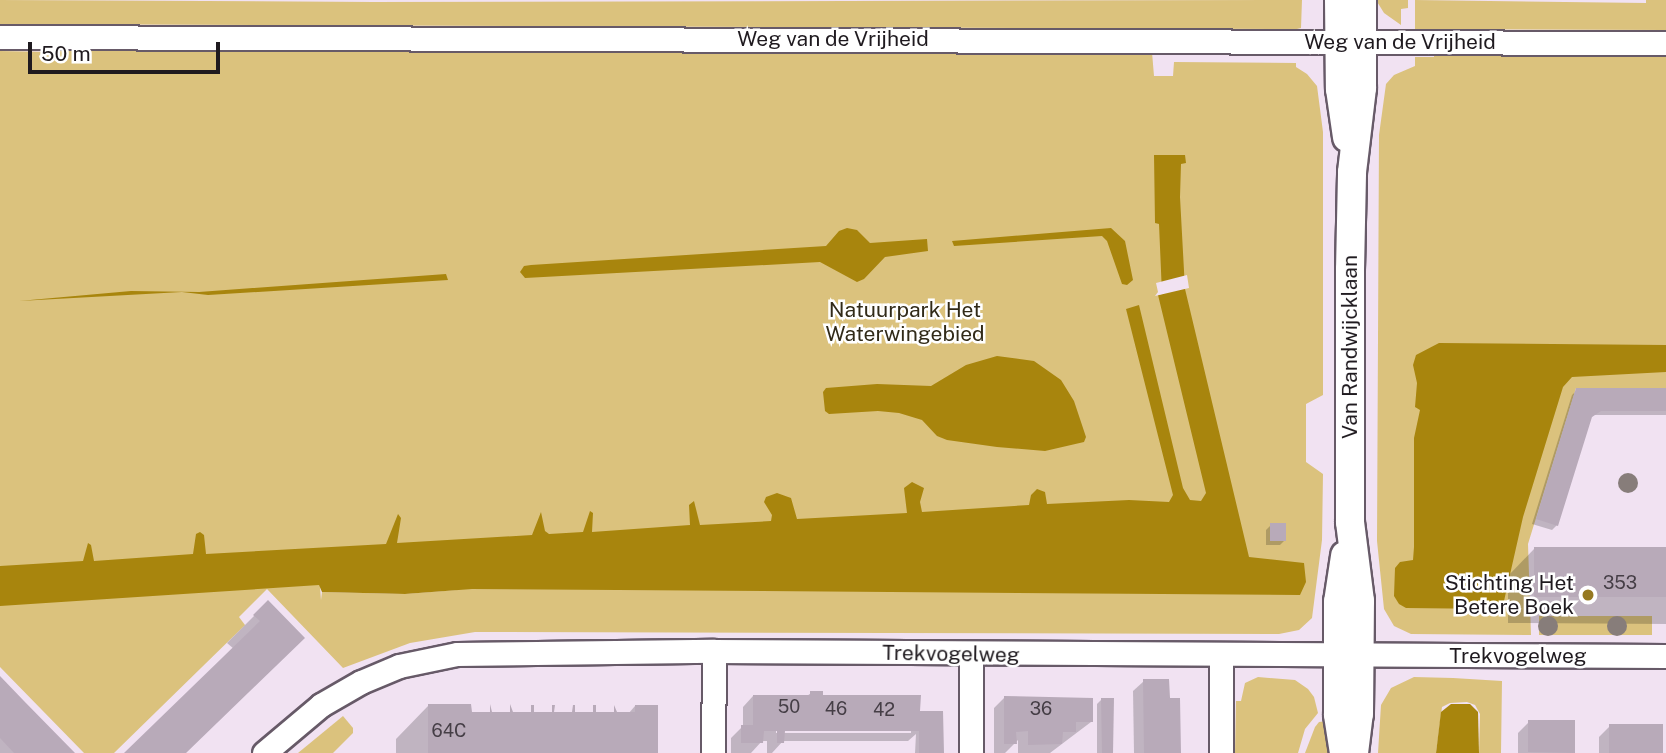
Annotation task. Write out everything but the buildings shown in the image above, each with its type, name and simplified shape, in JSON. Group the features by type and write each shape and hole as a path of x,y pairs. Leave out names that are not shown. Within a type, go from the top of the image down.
{"street":[{"name":"Van Randwijcklaan","path":"1339,0 1351,43"},
{"name":"Van Randwijcklaan","path":"1354,753 1359,714 1338,602 1349,522 1352,172 1340,89 1362,0"},
{"name":"Weg van de Vrijheid","path":"0,37 1666,43"},
{"name":"Trekvogelweg","path":"264,753 331,698 388,670 457,654 714,651 1666,656"},
{"path":"713,753 714,651"},
{"path":"971,654 971,753"},
{"path":"1221,655 1221,753"},
{"name":"Van Randwijcklaan","path":"1343,753 1338,714 1349,655"}],"green space":[{"path":"0,0 1302,0 1301,28 1297,29 0,24"},
{"path":"1376,0 1408,0 1408,8 1401,9 1401,25 1384,13"},
{"path":"1415,0 1646,3 1646,0 1666,0 1666,30 1415,29"},
{"name":"Natuurpark Het Waterwingebied","path":"56,48 1152,52 1154,76 1173,76 1174,62 1296,63 1296,67 1307,74 1317,86 1323,132 1323,395 1306,404 1306,462 1323,474 1322,540 1312,618 1299,630 1279,634 475,632 410,643 343,668 267,589 239,617 245,625 114,753 84,753 0,667 0,51 55,52","holes":["320,587 457,590 405,594 322,592 321,600"]},
{"path":"1434,53 1666,54 1666,388 1576,388 1528,544 1531,635 1411,634 1394,626 1384,609 1377,541 1379,135 1386,84 1394,75 1415,66 1415,57 1434,57"},
{"path":"1539,616 1652,616 1652,635 1539,635"},
{"path":"1258,677 1295,680 1314,697 1318,713 1305,729 1298,753 1235,753 1236,701 1241,701 1245,683"},
{"path":"1414,677 1502,681 1501,753 1479,753 1480,714 1475,705 1467,702 1450,703 1442,707 1436,753 1378,753 1381,705 1391,688"},
{"path":"343,716 353,728 353,733 333,753 298,753"},
{"path":"1327,721 1329,753 1305,753 1315,727 1319,722"}],"shaded area":[{"path":"1154,155 1185,155 1186,163 1181,164 1180,197 1185,289 1249,557 1304,563 1306,582 1300,595 472,589 405,594 322,592 319,585 0,606 0,566 83,561 88,543 91,545 94,561 193,554 196,534 200,532 204,535 206,554 386,544 398,514 401,518 397,543 532,535 541,512 545,531 549,534 583,532 590,511 593,513 592,532 690,525 689,505 694,501 700,525 771,521 772,515 764,502 766,497 777,493 791,498 797,519 907,513 904,488 912,482 924,488 920,502 922,512 1029,505 1031,495 1037,489 1045,492 1047,504 1129,500 1169,502 1173,495 1126,309 1139,305 1183,488 1190,500 1201,501 1206,493 1158,295 1162,294 1159,224 1155,223"},
{"path":"847,228 857,230 870,243 927,239 928,251 885,257 864,279 857,282 820,262 525,278 520,272 524,266 531,265 826,246 839,231"},
{"path":"1111,228 1125,241 1133,280 1127,285 1122,284 1107,241 1102,236 954,246 952,241"},
{"path":"446,274 448,280 208,295 182,292 19,301 131,291 199,292"},
{"path":"1439,343 1666,345 1666,372 1572,377 1563,387 1523,517 1504,601 1496,609 1406,608 1399,604 1394,596 1395,568 1400,562 1413,560 1414,438 1420,410 1415,407 1417,383 1413,365 1416,355"},
{"path":"997,356 1034,361 1061,380 1074,401 1086,437 1084,442 1045,451 997,447 947,440 937,436 922,420 899,413 878,411 829,414 825,411 823,392 826,388 877,384 931,386 966,365"},
{"path":"1451,704 1470,704 1478,712 1479,753 1436,753 1441,712"}],"pier":[{"path":"1187,275 1189,288 1155,296 1158,292 1156,283"}],"place":[{"name":"Stichting Het Betere Boek","path":"1588,595"}]}
